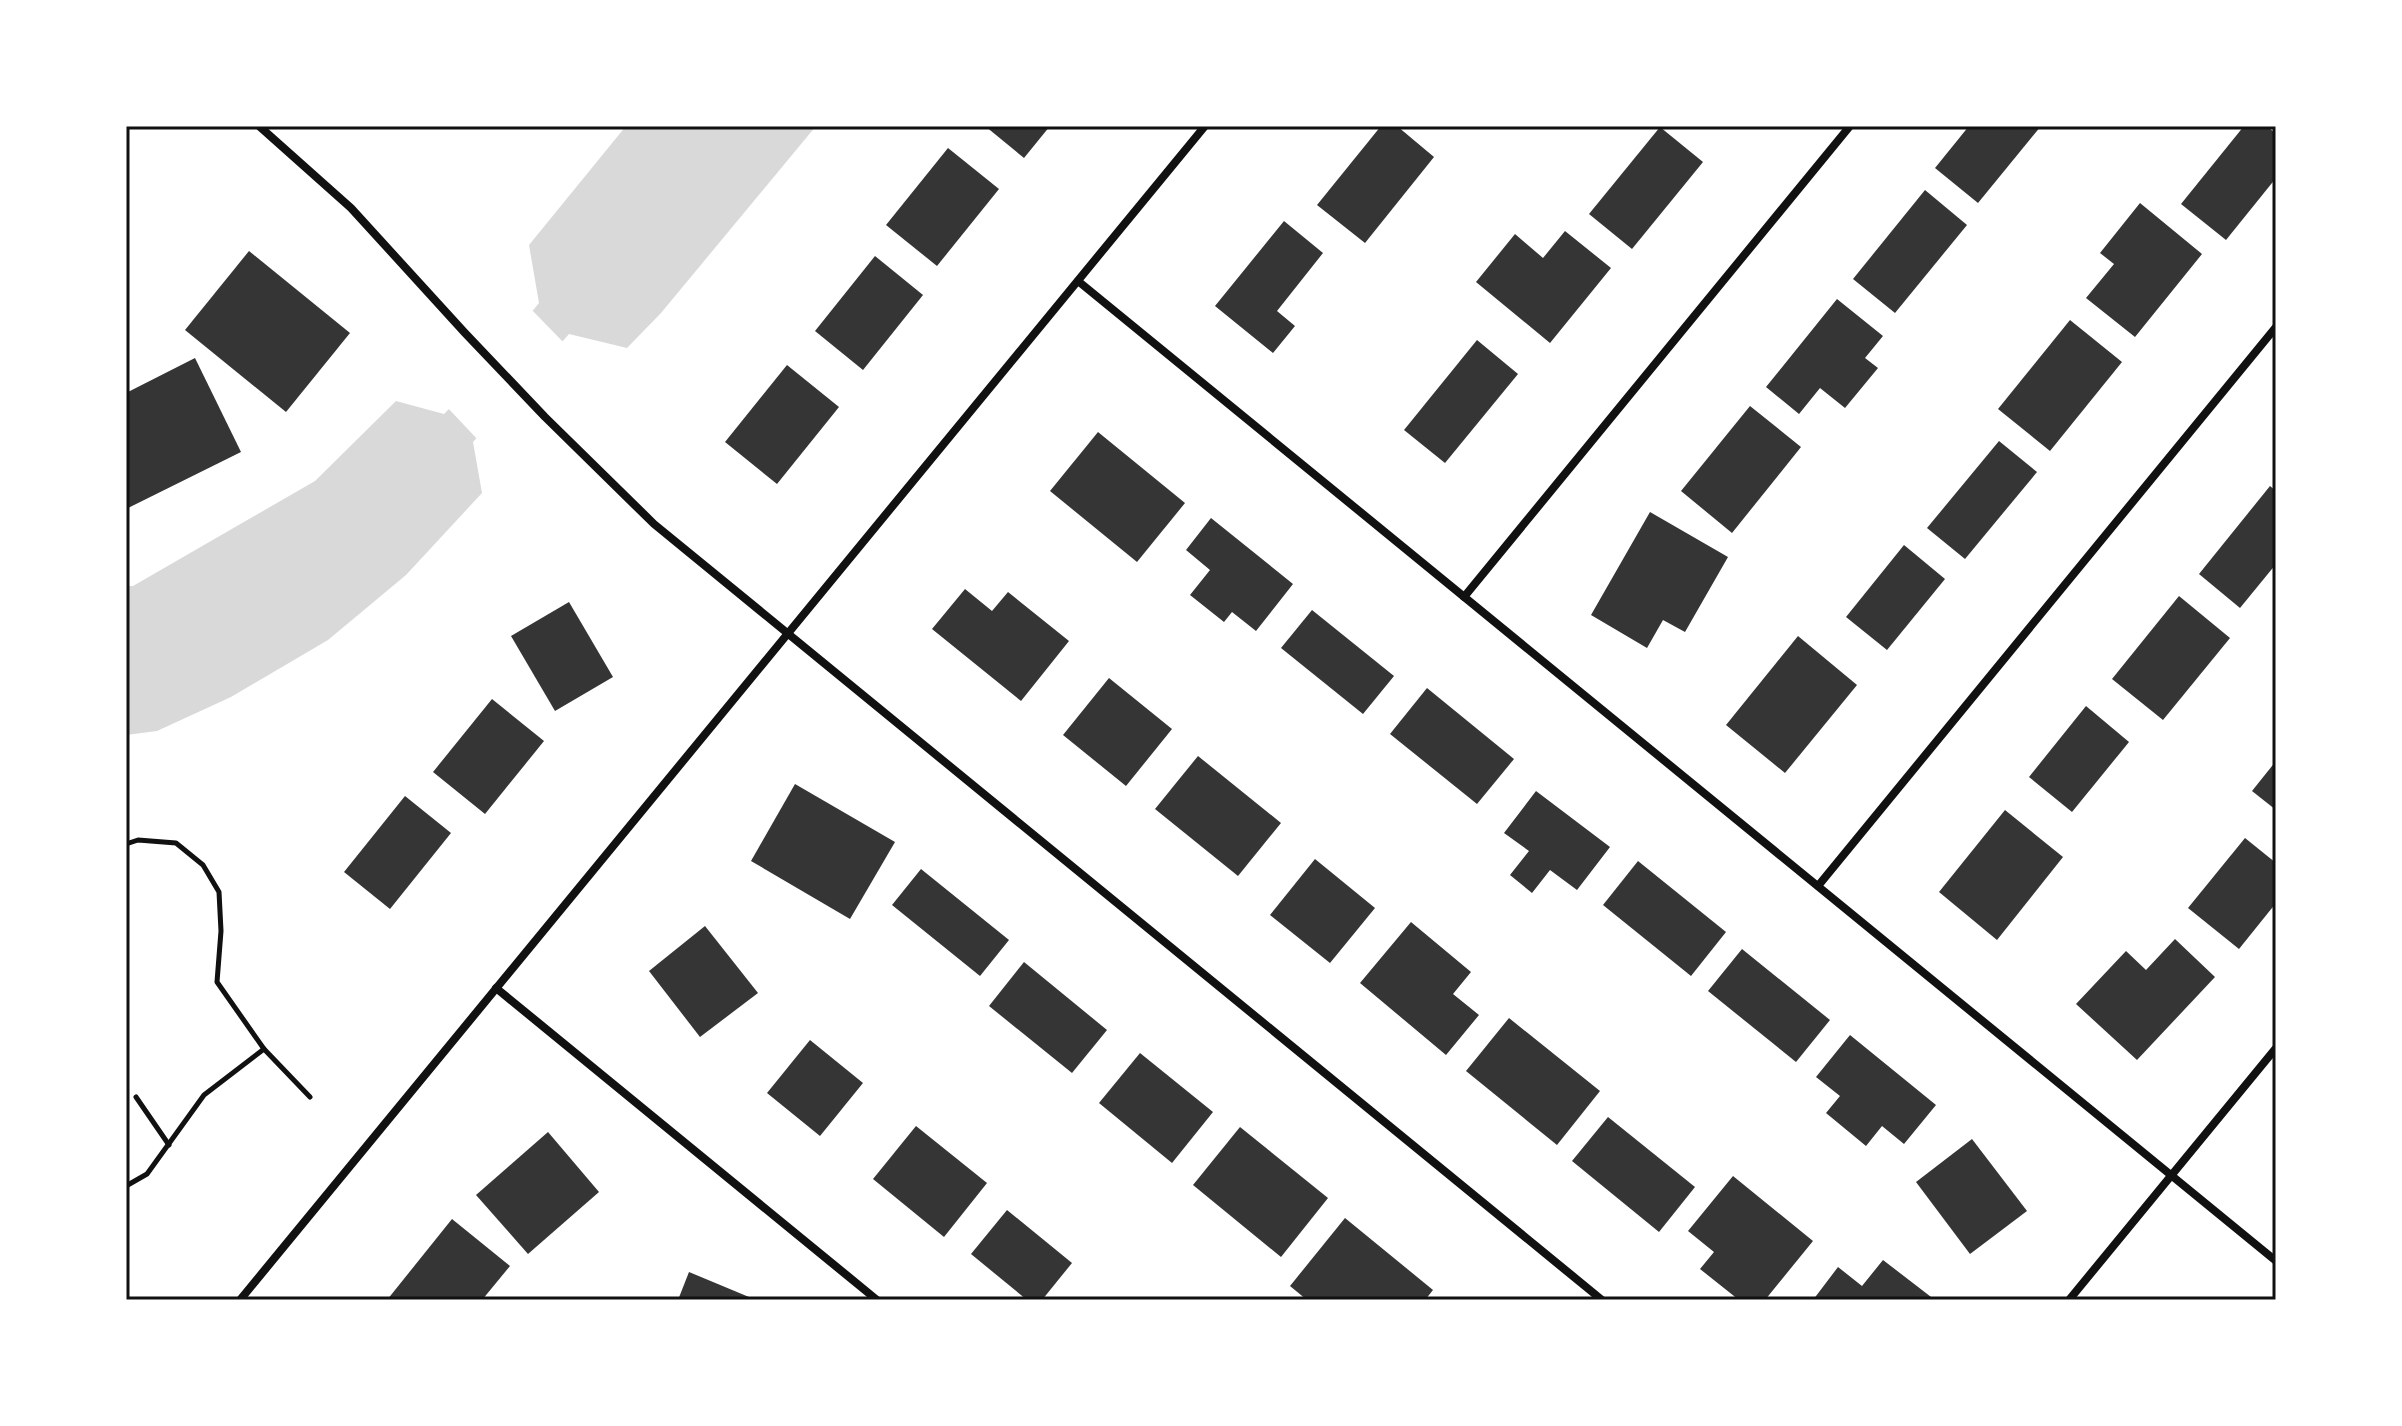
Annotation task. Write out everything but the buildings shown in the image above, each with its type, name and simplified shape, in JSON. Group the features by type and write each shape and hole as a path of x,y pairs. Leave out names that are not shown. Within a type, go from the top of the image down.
{"street":[{"path":"259,126 351,208 545,417 654,524 1602,1300"},
{"path":"240,1300 1205,126"},
{"path":"1464,597 1850,126"},
{"path":"1078,281 2276,1261"},
{"path":"1818,886 2276,327"},
{"path":"496,988 877,1300"},
{"path":"2069,1300 2276,1048"},
{"path":"861,1300 867,1292"}],"path":[{"path":"126,844 138,840 176,843 203,865 219,892 221,931 217,982 264,1049 310,1097"},
{"path":"126,1186 147,1174 204,1095 264,1049"},
{"path":"136,1097 169,1145"}],"shaded area":[{"path":"626,126 816,126 661,313 627,348 569,334 473,442 482,493 406,575 328,640 231,697 157,731 126,735 126,586 133,586 315,481 396,401 444,414 467,391 539,303 529,245"}],"pier":[{"path":"530,308 565,344 479,441 446,406"}]}
